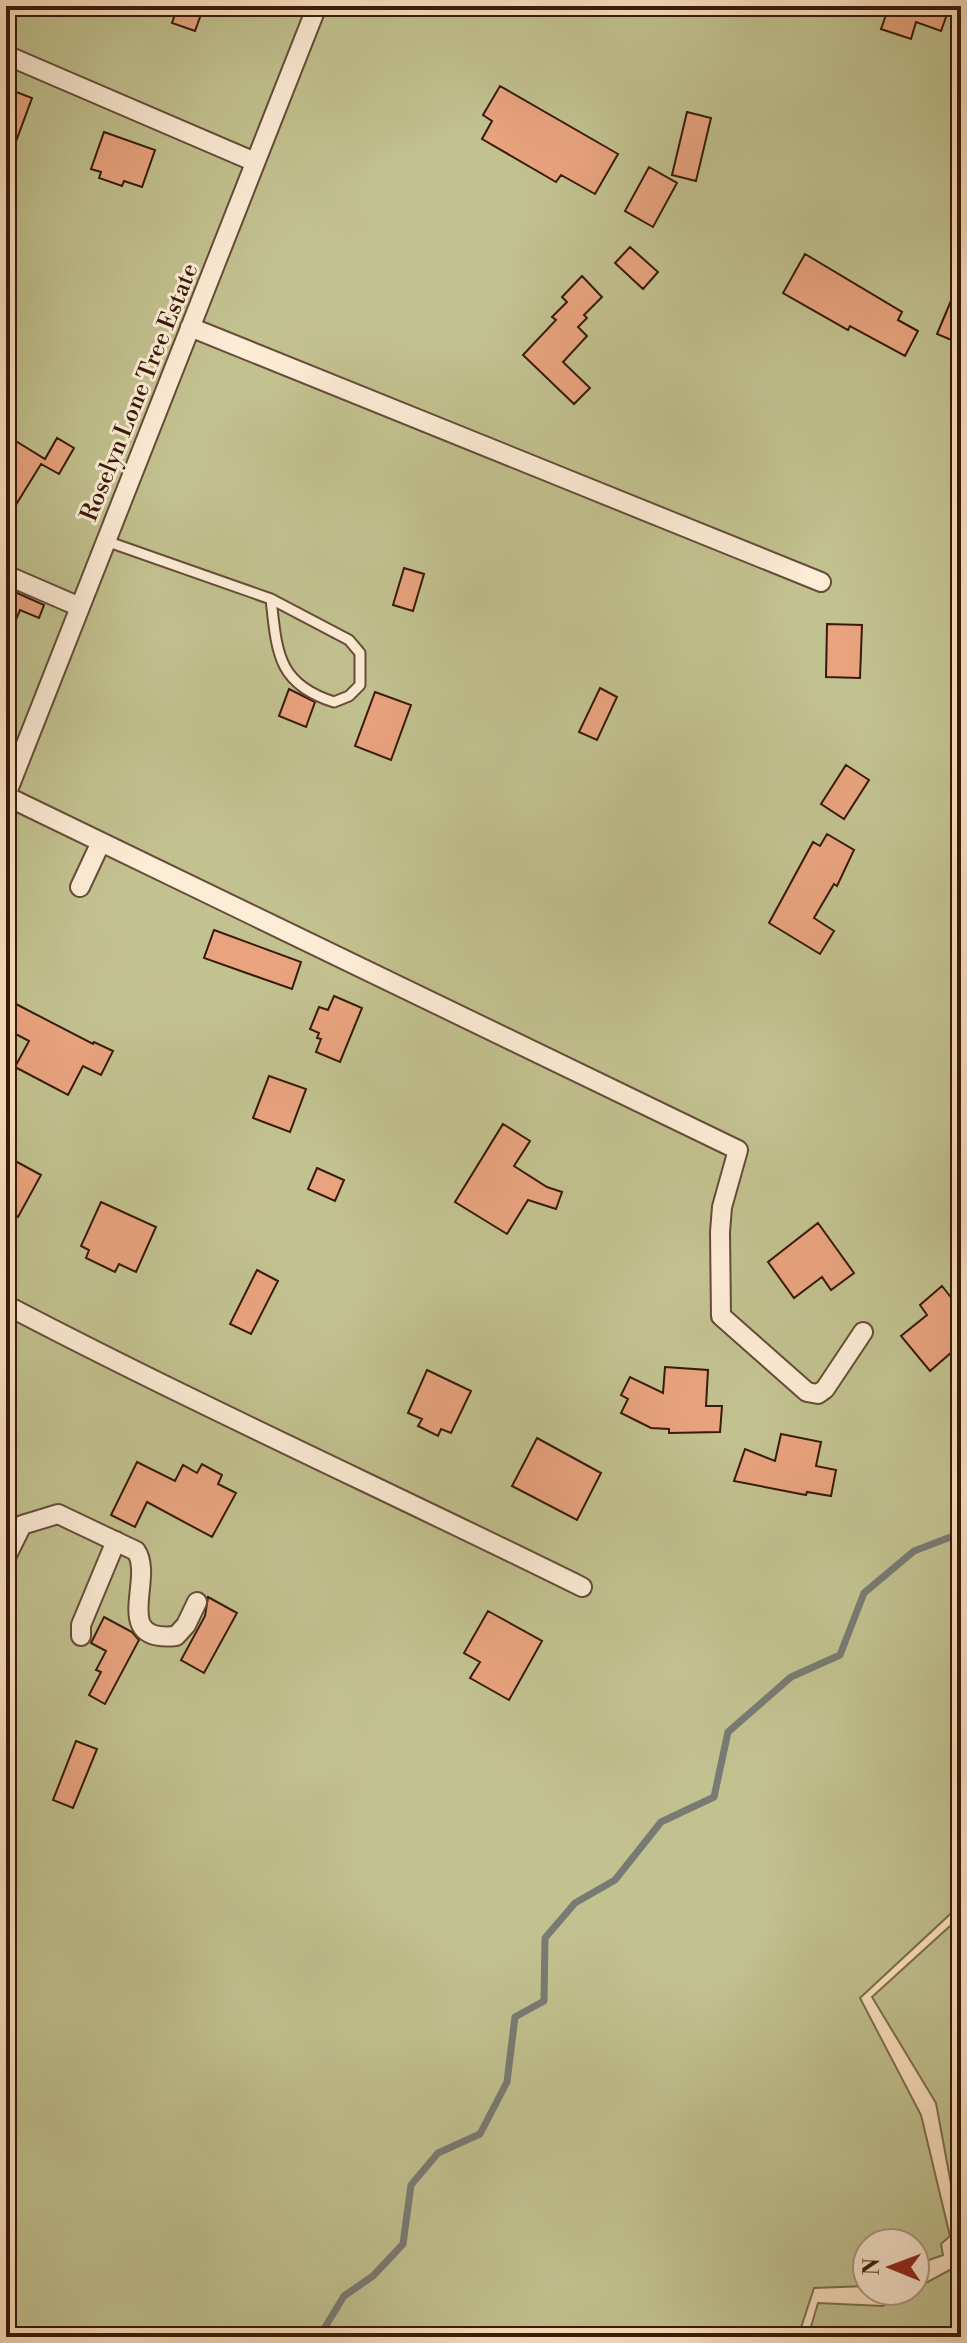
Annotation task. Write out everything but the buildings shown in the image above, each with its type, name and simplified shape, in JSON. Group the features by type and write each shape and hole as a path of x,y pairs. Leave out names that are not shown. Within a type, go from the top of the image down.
{"street":[{"name":"Roselyn Lone Tree Estate","path":"6,796 317,6"},
{"path":"6,55 255,162"},
{"path":"190,327 821,582"},
{"path":"6,575 80,607"},
{"path":"6,796 738,1150 722,1207 721,1316 807,1392 818,1394 825,1389 863,1332"},
{"path":"80,887 101,842"},
{"path":"6,1305 138,1374 422,1507 582,1587"},
{"path":"6,1557 22,1525 58,1514 136,1551 140,1556 139,1615 149,1635 161,1638 176,1636 186,1625 197,1602"},
{"path":"81,1636 81,1625 116,1541"}],"lane":[{"path":"106,541 271,599 349,640 360,653 360,685 349,696 334,702 316,697 297,685 285,672 277,650 271,599"}],"green space":[{"path":"6,6 961,6 961,1904 860,1998 921,2115 950,2236 941,2244 943,2255 931,2259 931,2227 851,2227 851,2287 814,2288 798,2337 6,2337"},
{"path":"961,1916 961,2238 936,2103 872,1997"},
{"path":"961,2264 961,2337 808,2337 818,2303 851,2305 851,2307 931,2307 931,2280"}],"waterway":[{"path":"319,2337 344,2296 373,2276 403,2244 411,2185 438,2153 480,2134 507,2082 515,2017 544,2001 545,1938 575,1903 615,1880 661,1822 714,1797 728,1732 791,1677 840,1655 864,1593 914,1551 961,1533"}]}
